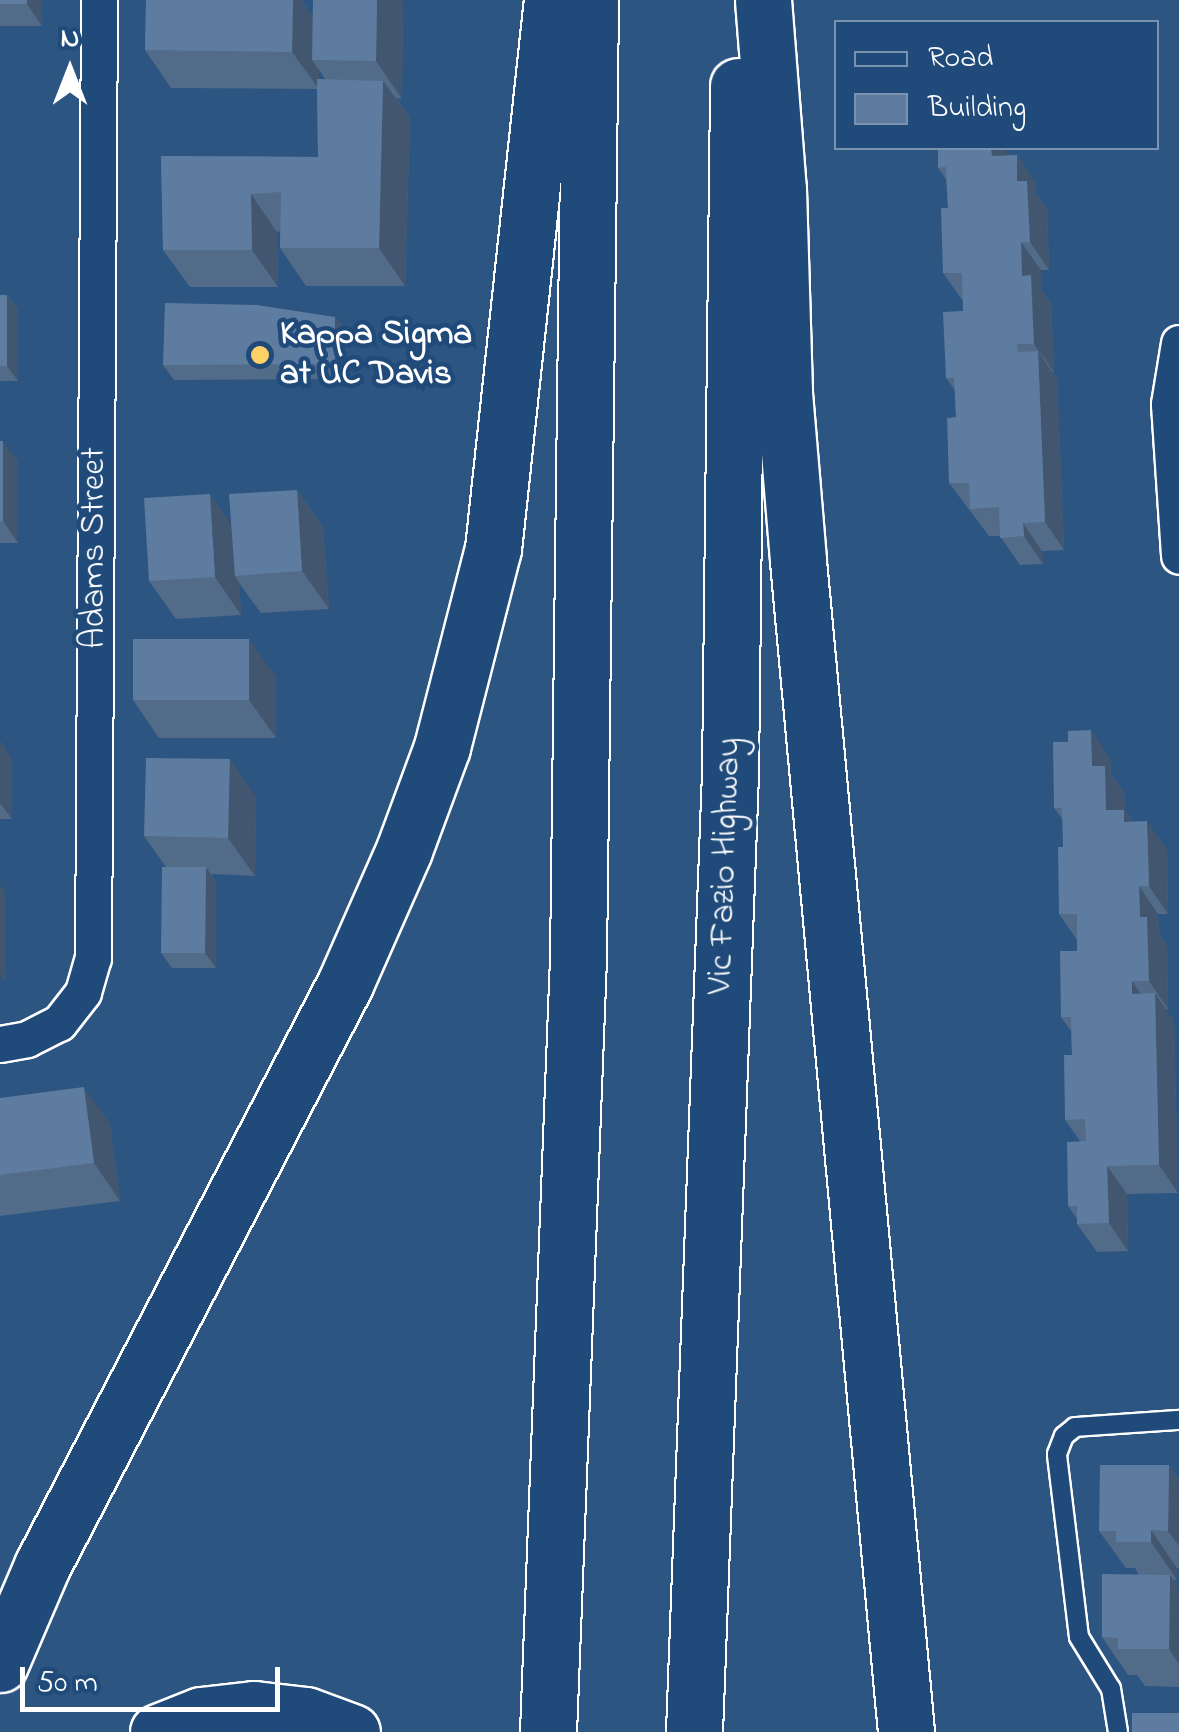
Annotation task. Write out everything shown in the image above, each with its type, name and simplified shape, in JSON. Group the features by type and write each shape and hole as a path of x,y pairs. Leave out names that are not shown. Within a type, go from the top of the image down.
{"highway":[{"path":"0,1664 42,1566 344,984 404,850 442,747 493,549 552,0"},
{"path":"548,1732 578,959 590,0"},
{"name":"Vic Fazio Highway","path":"694,1732 729,793 740,0"},
{"path":"763,0 778,189 784,393 906,1732"},
{"path":"158,1732 202,1714 254,1709 306,1714 352,1732"}],"street":[{"name":"Adams Street","path":"0,1044 27,1039 59,1022 83,992 93,958 99,0"},
{"path":"1179,343 1169,404 1179,556"}],"lane":[{"path":"1118,1732 1111,1689 1079,1637 1056,1454 1064,1436 1075,1427 1179,1420"}],"building":[{"path":"0,0 27,0 27,4 0,4"},
{"path":"146,0 293,0 292,52 145,50"},
{"path":"313,0 377,0 376,61 312,60"},
{"path":"317,79 383,81 379,248 280,248 281,192 251,194 252,250 163,250 161,156 318,157"},
{"path":"938,150 991,150 992,156 1017,155 1017,181 1027,181 1030,242 1021,242 1022,276 1031,275 1034,344 1017,344 1018,352 1038,351 1045,522 1023,523 1024,536 1000,538 999,507 970,509 969,483 949,483 947,418 956,417 954,378 946,378 943,312 963,311 962,273 943,273 941,208 948,208 946,167 938,168"},
{"path":"0,295 7,295 7,366 0,366"},
{"name":"Kappa Sigma at UC Davis","path":"165,303 257,305 335,317 335,364 163,365"},
{"path":"3,441 3,521 0,521"},
{"path":"297,490 302,571 235,576 229,494"},
{"path":"210,494 215,577 149,581 144,498"},
{"path":"133,639 249,639 249,700 133,700"},
{"path":"1091,730 1092,766 1105,766 1106,810 1124,810 1124,822 1147,821 1149,886 1139,886 1140,917 1147,917 1149,981 1132,981 1132,994 1155,993 1159,1165 1107,1166 1109,1223 1077,1224 1077,1206 1068,1206 1067,1142 1086,1141 1085,1119 1065,1120 1064,1055 1072,1055 1071,1017 1061,1017 1060,951 1077,951 1077,914 1059,914 1062,808 1054,808 1053,742 1068,742 1068,731"},
{"path":"146,758 230,759 228,838 144,836"},
{"path":"162,867 206,867 205,953 161,953"},
{"path":"84,1087 94,1163 0,1175 0,1098"},
{"path":"1100,1465 1169,1465 1168,1531 1151,1530 1151,1542 1116,1542 1116,1531 1099,1531"},
{"path":"1102,1574 1170,1575 1169,1649 1118,1649 1118,1638 1102,1637"},
{"path":"1132,1713 1179,1713 1179,1732 1132,1732"}],"place":[{"name":"Kappa Sigma at UC Davis","path":"260,355"}]}
